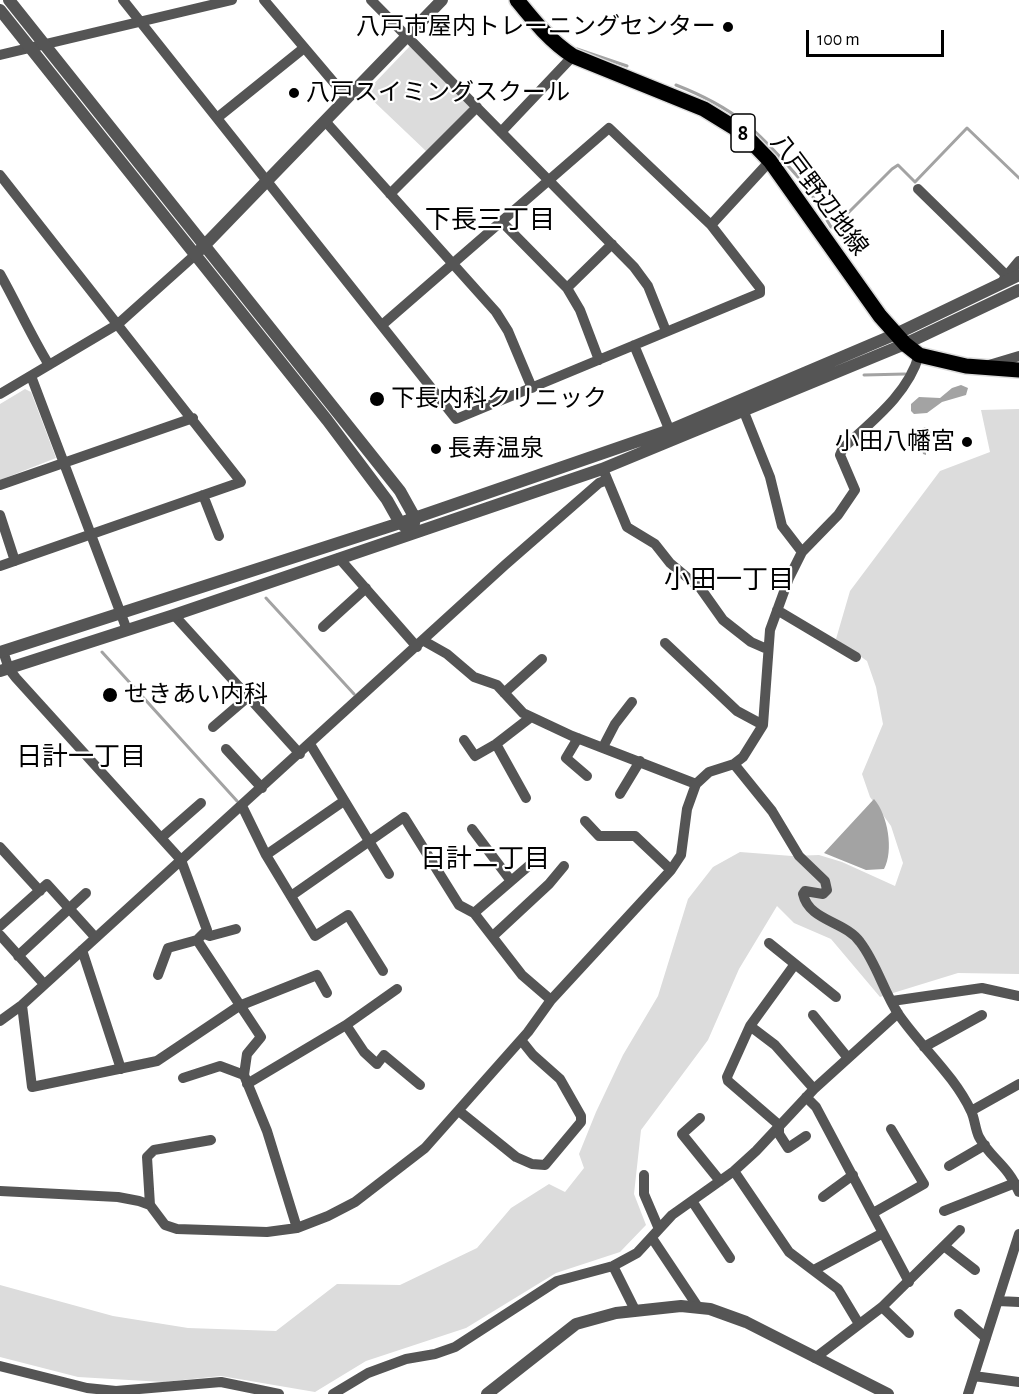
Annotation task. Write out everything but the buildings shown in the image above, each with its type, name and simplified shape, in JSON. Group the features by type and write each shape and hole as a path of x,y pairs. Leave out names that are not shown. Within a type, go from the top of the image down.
{"main road":[{"name":"八戸野辺地線","path":"517,0 538,28 557,46 573,56 704,109 743,134 770,161 901,339 919,355 980,368 1019,370"}],"street":[{"path":"9,0 400,491 415,518 412,532"},
{"path":"123,0 456,419 760,293 760,288 711,225 609,128 382,325"},
{"path":"0,55 232,0"},
{"path":"264,0 347,98"},
{"path":"371,0 612,244 648,286 666,331"},
{"path":"0,394 118,324 195,255 442,0"},
{"path":"0,10 327,420 387,500 400,524 412,532"},
{"path":"217,118 304,48"},
{"path":"501,132 573,56"},
{"path":"390,194 477,107"},
{"path":"325,121 496,312 508,331 532,388"},
{"path":"711,225 770,161"},
{"path":"0,566 241,482 194,418 2,182"},
{"path":"918,189 1004,280"},
{"path":"501,221 567,288 580,310 599,360"},
{"path":"567,288 612,244"},
{"path":"1004,280 1019,261"},
{"path":"0,274 15,300 23,323 49,365"},
{"path":"297,1228 267,1131 245,1079 247,1054 261,1037 239,1006 201,937 206,923 181,860 5,670 2,652 744,412 901,339 1004,280 1019,275"},
{"path":"5,670 174,615 412,532 604,474 672,436 1019,290"},
{"path":"634,345 672,436"},
{"path":"211,1140 154,1150 147,1157 150,1205 165,1225 177,1229 241,1233 297,1228 328,1216 382,1183 425,1148 459,1112 521,1040 551,1000 671,870 681,855 687,809 696,784 709,772 734,764 752,745 763,725 767,649 770,630 777,610 802,552 852,497 855,490 840,455 843,448 894,399 910,378 919,355"},
{"path":"980,368 1019,356"},
{"path":"32,376 127,630"},
{"path":"744,412 770,477 782,526 802,552"},
{"path":"0,484 194,418"},
{"path":"0,1021 22,1005 300,754 505,565 599,483 604,474"},
{"path":"604,474 627,527 655,544 670,563 700,589 723,620 752,642 767,649"},
{"path":"203,495 219,536"},
{"path":"0,515 15,561"},
{"path":"339,558 421,644 447,654 474,677 497,685 523,713 578,738 696,784"},
{"path":"323,627 366,588"},
{"path":"777,610 856,657"},
{"path":"174,615 300,754"},
{"path":"665,643 729,704 763,725"},
{"path":"504,693 542,659"},
{"path":"213,727 248,697"},
{"path":"603,747 615,724 632,702"},
{"path":"464,740 475,756 496,744 531,717"},
{"path":"578,738 566,758 587,776"},
{"path":"310,744 389,874"},
{"path":"496,744 526,798"},
{"path":"226,749 262,788"},
{"path":"620,794 640,761"},
{"path":"734,764 772,811 799,856 825,882 827,890 823,894 805,891 804,900 811,910 851,931 862,944 898,1013 948,1074 971,1111 979,1137 1016,1181 944,1211"},
{"path":"266,855 344,801"},
{"path":"161,838 201,803"},
{"path":"242,806 266,855 315,936 348,915 383,971"},
{"path":"291,896 404,817 459,904 474,913 522,975 551,1000"},
{"path":"585,821 599,836 634,836 671,870"},
{"path":"472,829 511,881"},
{"path":"0,847 40,891"},
{"path":"474,913 532,863"},
{"path":"493,936 549,884 564,866"},
{"path":"0,926 47,884 95,938"},
{"path":"18,956 86,893"},
{"path":"158,975 168,948 236,929"},
{"path":"0,935 44,984"},
{"path":"769,944 837,998"},
{"path":"82,950 121,1069"},
{"path":"795,964 750,1026 727,1077 728,1082 779,1125 779,1134 788,1148 806,1136"},
{"path":"22,1005 32,1087 157,1061 239,1006 317,975 327,993"},
{"path":"892,1001 982,988 1019,996"},
{"path":"245,1079 346,1025 397,989"},
{"path":"336,1393 368,1373 406,1359 435,1354 454,1347 557,1281 614,1266 637,1253 672,1215 734,1171 810,1093 898,1013"},
{"path":"813,1015 848,1058"},
{"path":"924,1047 982,1015"},
{"path":"346,1025 364,1052 377,1064 384,1055 420,1085"},
{"path":"750,1026 775,1045 810,1093 909,1282"},
{"path":"459,1112 516,1157 532,1164 545,1165 559,1149 581,1122 581,1116 560,1079 533,1055 521,1040"},
{"path":"183,1078 220,1066 245,1079"},
{"path":"971,1111 1019,1084"},
{"path":"700,1118 682,1134 720,1180"},
{"path":"873,1213 924,1184 891,1129"},
{"path":"949,1166 985,1145"},
{"path":"734,1171 789,1252 838,1289 859,1324"},
{"path":"644,1175 644,1194 655,1233 698,1307"},
{"path":"823,1197 853,1175"},
{"path":"0,1191 118,1197 150,1205"},
{"path":"692,1201 730,1258"},
{"path":"814,1358 882,1307 960,1230"},
{"path":"814,1270 883,1233"},
{"path":"968,1394 1019,1234"},
{"path":"944,1246 975,1270"},
{"path":"614,1266 635,1310"},
{"path":"998,1301 1019,1302"},
{"path":"487,1394 576,1324 635,1310 698,1307 724,1312 746,1322 888,1394"},
{"path":"882,1307 909,1333"},
{"path":"960,1314 986,1338"},
{"path":"0,1366 87,1391 116,1391 221,1382 279,1394"},
{"path":"974,1376 1019,1382"}],"shaded area":[{"path":"410,46 471,108 427,152 365,93"},
{"path":"961,385 968,388 966,395 942,402 927,413 914,414 911,411 911,404 919,397 940,398 952,388"},
{"path":"25,389 31,392 56,458 0,480 0,404"},
{"path":"1019,409 1019,974 958,973 880,997 831,939 794,923 777,906 739,969 708,1040 641,1130 634,1194 646,1225 620,1252 556,1273 466,1328 366,1361 315,1392 221,1376 163,1382 78,1377 0,1357 0,1285 113,1316 188,1328 276,1331 337,1284 400,1285 477,1248 511,1208 549,1184 565,1192 584,1168 579,1154 596,1112 623,1055 658,996 688,899 713,867 740,852 792,856 819,855 842,862 895,886 903,863 891,826 870,797 862,774 883,724 876,687 867,661 836,639 850,591 940,471 990,452 981,410"},
{"path":"924,427 929,428 933,435 926,442 926,455 923,454 920,439"},
{"path":"874,799 883,814 888,833 889,853 884,869 866,870 824,853"}],"waterway":[{"path":"577,49 627,66"},
{"path":"676,85 714,102 744,122 798,177"},
{"path":"813,197 831,227 834,227 898,165 915,182 967,128 1019,178"},
{"path":"864,375 905,374"},
{"path":"266,598 354,694"},
{"path":"102,652 237,801"}],"place":[{"name":"八戸市屋内トレーニングセンター","path":"728,27"},
{"name":"八戸スイミングスクール","path":"294,93"},
{"name":"下長内科クリニック","path":"377,399"},
{"name":"小田八幡宮","path":"967,442"},
{"name":"長寿温泉","path":"436,449"},
{"name":"せきあい内科","path":"110,695"}],"district":[{"name":"下長三丁目","path":"490,220"},
{"name":"小田一丁目","path":"729,580"},
{"name":"日計一丁目","path":"81,757"},
{"name":"日計二丁目","path":"485,859"}]}
